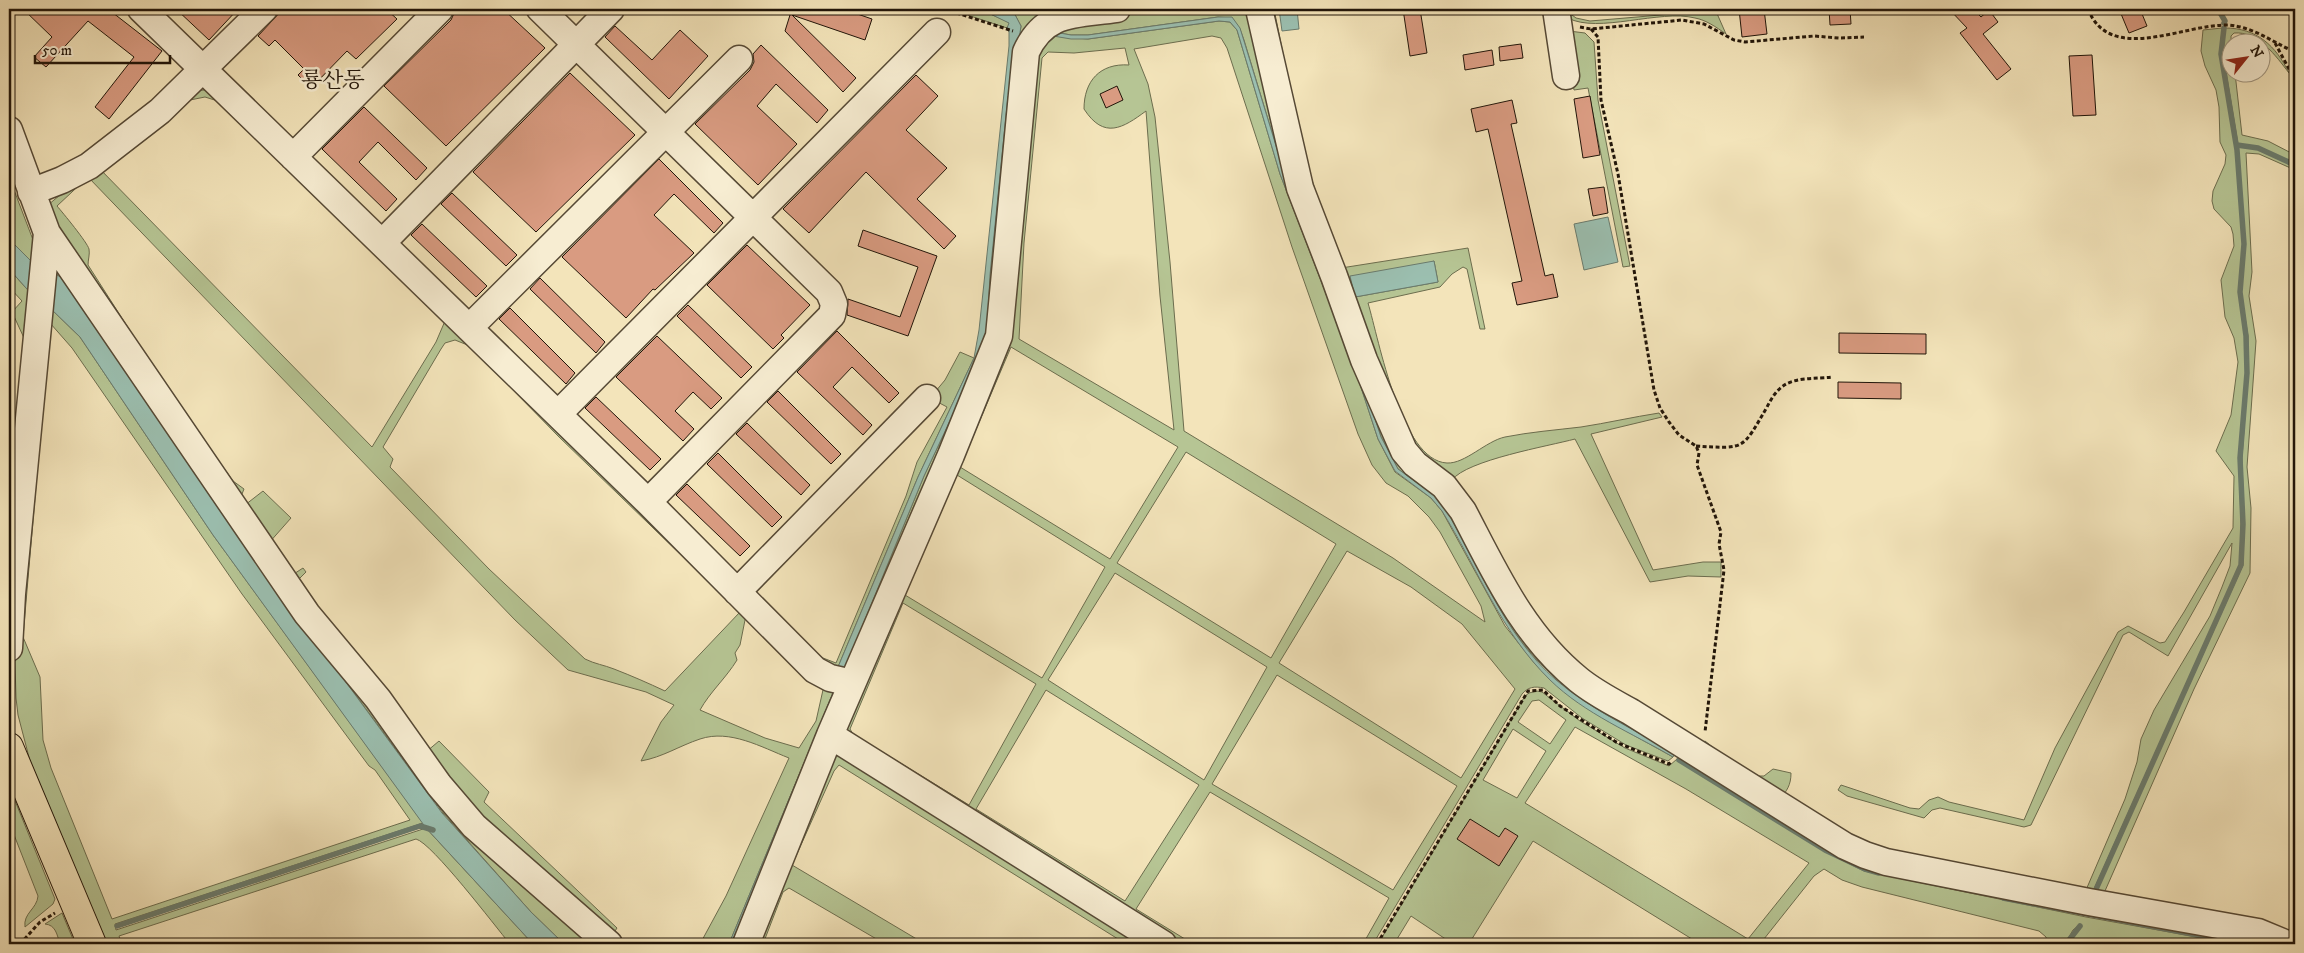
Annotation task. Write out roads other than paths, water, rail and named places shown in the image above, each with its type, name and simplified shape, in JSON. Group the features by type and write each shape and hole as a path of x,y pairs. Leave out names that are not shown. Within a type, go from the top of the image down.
{"main road":[{"path":"9,747 92,944"}],"street":[{"path":"141,9 648,502 815,670 830,678 852,683"},
{"path":"31,192 62,180 89,166 160,111 264,9"},
{"path":"293,156 440,9"},
{"path":"540,9 829,292 834,304 832,315 648,502"},
{"path":"382,243 611,9"},
{"path":"746,944 830,735 954,447 999,336 1026,52 1033,37 1044,24 1054,19 1117,9"},
{"path":"1259,9 1300,188 1364,360 1404,452 1415,464 1444,486 1452,496 1463,511 1519,616 1540,643 1573,674 1600,695 1690,748 1845,846 1865,855 1886,862 2089,902 2258,932 2287,944"},
{"path":"1558,16 1566,76"},
{"path":"558,414 753,218 941,21"},
{"path":"469,328 739,59"},
{"path":"9,130 47,233 307,614 378,699 439,785 474,826 609,944"},
{"path":"9,648 13,584 47,233"},
{"path":"737,592 927,398"},
{"path":"830,735 1163,944"}],"waterway":[{"path":"2218,9 2225,21 2224,23"},
{"path":"2093,896 2241,565 2243,524 2240,458 2247,373 2246,336 2240,292 2244,244 2237,150 2221,54 2224,28"},
{"path":"2237,145 2258,148 2295,165"},
{"path":"1679,760 1825,850 1865,869 1879,873"},
{"path":"117,926 420,826 433,830"},
{"path":"2003,898 2244,944"},
{"path":"2066,944 2080,926"}],"district":[{"name":"룡산동","path":"333,79"}]}
